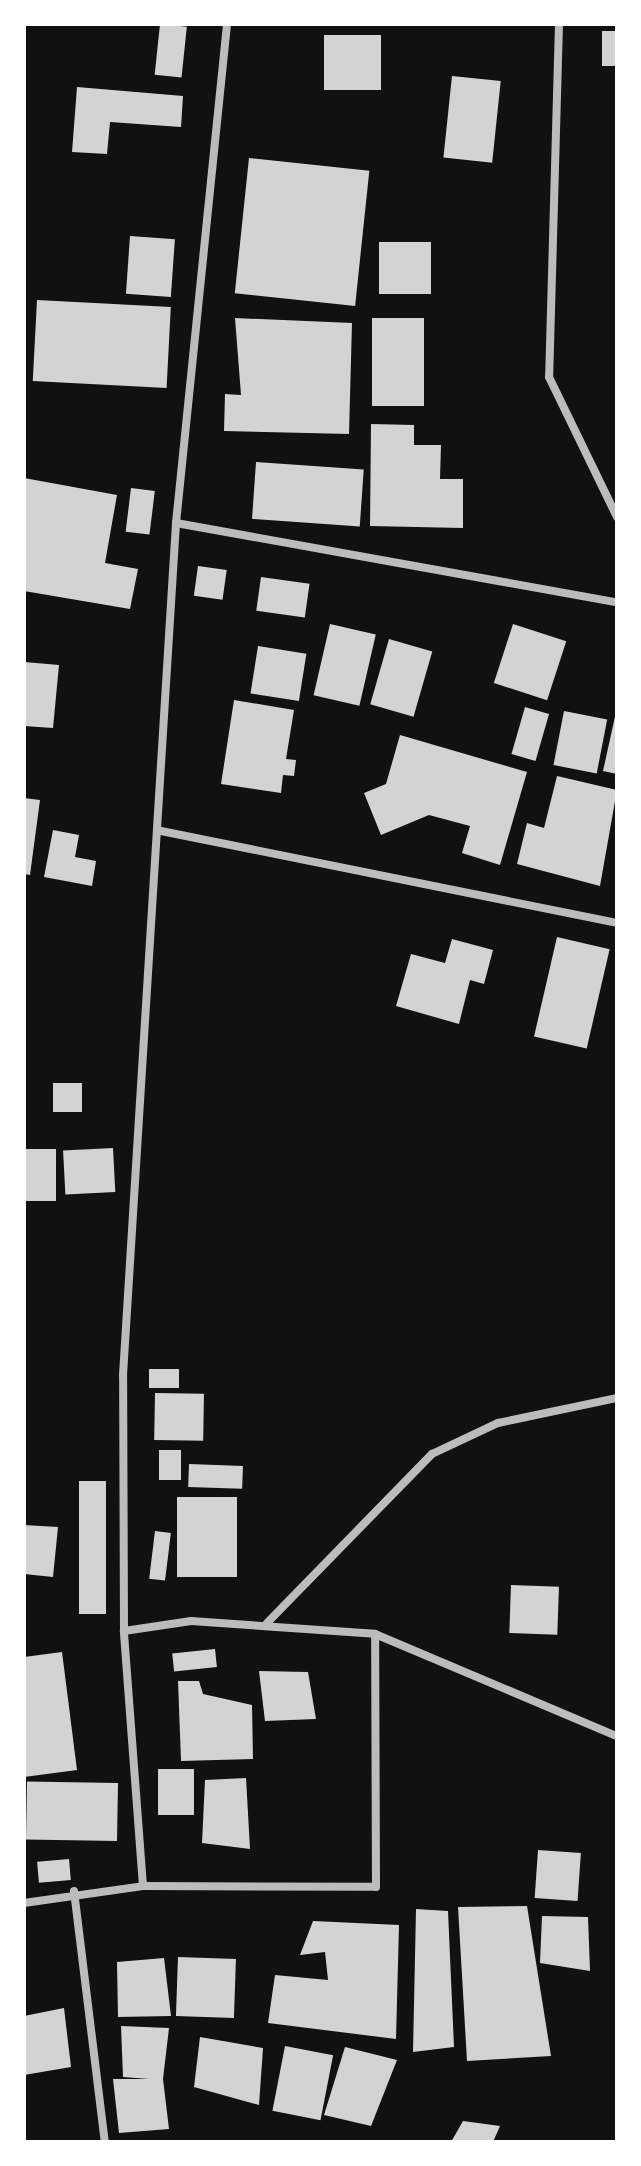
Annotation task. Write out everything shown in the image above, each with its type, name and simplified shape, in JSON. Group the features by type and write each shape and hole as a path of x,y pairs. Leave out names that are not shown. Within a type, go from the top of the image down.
{"street":[{"path":"143,1886 124,1631 123,1375 161,831 176,523 227,24"},
{"path":"559,24 549,377 617,517"},
{"path":"176,523 617,602"},
{"path":"161,831 617,923"},
{"path":"267,1623 432,1454 498,1423 617,1398"},
{"path":"124,1631 191,1621 267,1623 375,1634 617,1736"},
{"path":"24,1903 74,1891 143,1886 376,1887 375,1634"},
{"path":"74,1891 105,2142"}],"building":[{"path":"160,24 187,27 182,78 155,75"},
{"path":"602,31 617,31 617,66 602,66"},
{"path":"324,35 381,35 381,90 324,90"},
{"path":"452,76 501,81 492,163 443,158"},
{"path":"77,87 183,96 181,127 110,122 107,154 72,152"},
{"path":"249,158 369,171 355,306 235,293"},
{"path":"130,236 175,239 171,297 126,294"},
{"path":"379,242 431,242 431,294 379,294"},
{"path":"37,300 171,307 167,388 33,381"},
{"path":"235,318 352,323 349,434 224,431 225,394 241,395"},
{"path":"372,318 424,318 424,406 372,406"},
{"path":"371,424 414,425 414,445 441,445 440,479 463,479 463,528 370,526"},
{"path":"256,462 364,470 360,526 252,519"},
{"path":"24,478 117,495 105,563 138,569 130,609 24,591"},
{"path":"131,488 155,491 149,535 126,532"},
{"path":"198,566 227,570 223,600 194,596"},
{"path":"261,577 310,584 305,617 256,611"},
{"path":"330,624 376,635 359,706 314,695"},
{"path":"513,624 566,641 547,700 494,683"},
{"path":"389,639 432,651 414,717 370,704"},
{"path":"258,646 306,654 299,701 250,693"},
{"path":"24,662 59,665 53,728 24,726"},
{"path":"234,700 294,710 286,759 296,760 294,776 283,775 281,793 221,784"},
{"path":"525,707 549,714 536,761 511,754"},
{"path":"564,711 607,719 597,773 554,765"},
{"path":"617,712 617,774 603,771"},
{"path":"400,735 527,772 500,865 462,853 470,826 429,815 381,835 364,793 386,784"},
{"path":"557,776 617,790 600,886 517,864 527,823 544,828"},
{"path":"24,798 40,800 30,875 24,874"},
{"path":"53,830 79,835 75,857 96,861 92,886 44,877"},
{"path":"557,937 610,949 587,1049 534,1036"},
{"path":"452,939 493,950 484,984 470,980 459,1024 396,1006 411,954 445,963"},
{"path":"53,1083 82,1083 82,1112 53,1112"},
{"path":"113,1148 115,1192 65,1195 63,1151"},
{"path":"24,1149 56,1149 56,1201 24,1201"},
{"path":"149,1369 179,1369 179,1388 149,1388"},
{"path":"155,1393 204,1394 203,1441 154,1440"},
{"path":"159,1450 181,1450 181,1480 159,1480"},
{"path":"189,1464 243,1466 242,1489 188,1487"},
{"path":"79,1481 106,1481 106,1614 79,1614"},
{"path":"177,1497 237,1497 237,1577 177,1577"},
{"path":"24,1525 58,1527 53,1577 24,1574"},
{"path":"155,1531 171,1533 165,1581 149,1579"},
{"path":"511,1585 559,1587 557,1635 509,1633"},
{"path":"215,1649 217,1667 174,1671 172,1653"},
{"path":"62,1652 77,1770 24,1777 24,1657"},
{"path":"259,1671 308,1672 316,1719 265,1721"},
{"path":"178,1681 199,1681 203,1694 252,1705 253,1759 181,1761"},
{"path":"158,1769 194,1769 194,1815 158,1815"},
{"path":"246,1778 250,1849 202,1843 205,1780"},
{"path":"27,1781 118,1783 117,1841 26,1839"},
{"path":"538,1850 581,1853 578,1901 535,1898"},
{"path":"69,1859 71,1880 39,1883 37,1862"},
{"path":"527,1906 551,2056 467,2061 458,1907"},
{"path":"416,1909 448,1911 454,2047 413,2052"},
{"path":"542,1916 588,1917 590,1971 540,1963"},
{"path":"313,1921 399,1925 396,2039 268,2023 275,1975 328,1980 325,1952 300,1955"},
{"path":"178,1957 236,1959 234,2018 176,2016"},
{"path":"164,1958 171,2016 118,2017 117,1962"},
{"path":"64,2008 71,2067 24,2075 24,2016"},
{"path":"121,2026 169,2028 163,2079 169,2129 119,2133 113,2079 149,2079 123,2077"},
{"path":"200,2037 263,2048 259,2105 194,2087"},
{"path":"285,2046 333,2055 321,2120 272,2111"},
{"path":"345,2047 397,2060 371,2126 324,2115"},
{"path":"463,2121 500,2126 493,2142 451,2142"}]}
